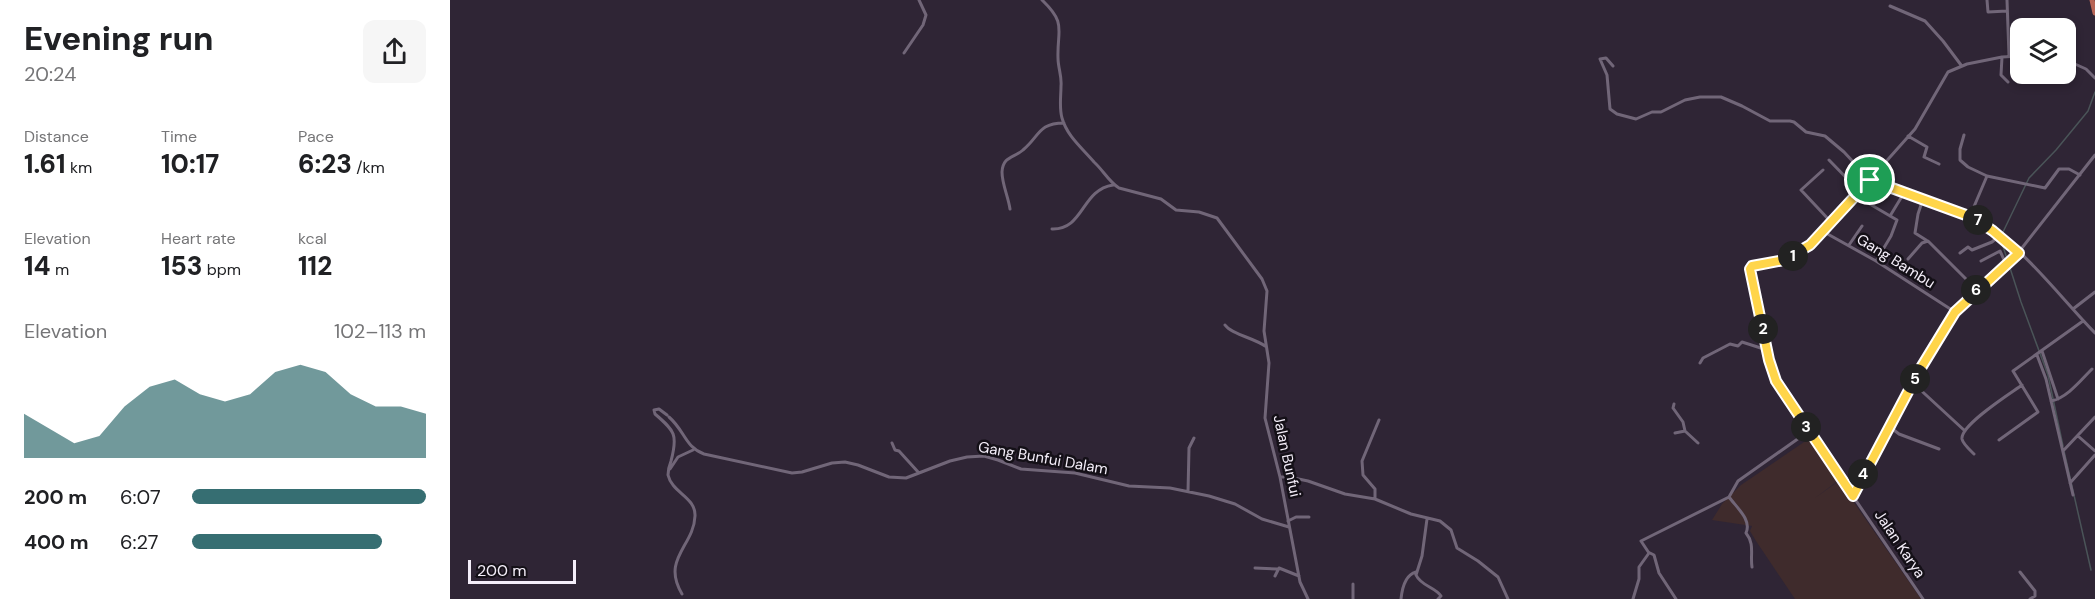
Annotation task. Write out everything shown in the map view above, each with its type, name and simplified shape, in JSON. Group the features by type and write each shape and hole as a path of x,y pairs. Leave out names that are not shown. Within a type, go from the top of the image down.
{"main road":[{"path":"2092,0 2095,13"}],"street":[{"path":"904,53 923,25 926,15 919,0"},
{"path":"1042,0 1056,16 1060,28 1058,55 1061,114 1064,123 1081,149 1113,185"},
{"path":"1988,0 1988,12 2007,11"},
{"path":"1824,232 1921,120 1942,79 1950,70 1961,65 2008,56 2007,0"},
{"path":"1890,6 1925,21 1961,65"},
{"path":"2002,57 2001,75 2008,82"},
{"path":"1613,66 1606,58 1600,59 1607,75 1610,109 1617,114 1636,119 1652,112 1661,112 1685,100 1715,96 1742,106 1770,121 1794,122 1806,132 1825,136 1870,180 1970,216 2005,240 2019,253 2095,333"},
{"path":"2076,64 2086,69 2095,78"},
{"path":"1010,208 1002,172 1005,161 1024,150 1041,129 1053,123 1064,123"},
{"path":"1964,135 1960,160 1968,167 1987,176 2045,188 2059,169 2080,175"},
{"path":"1908,136 1927,147 1924,157 1939,164"},
{"path":"1853,496 1913,383 1955,312 2019,253 2095,154"},
{"path":"1828,160 1860,192"},
{"path":"1823,170 1802,190 1831,222"},
{"path":"1970,216 1987,176"},
{"path":"1052,229 1061,229 1081,213 1088,198 1105,186 1113,185"},
{"name":"Jalan Bunfui","path":"1113,185 1161,199 1176,210 1199,212 1217,218 1263,279 1267,291 1264,318 1269,375 1265,418 1280,477 1299,576 1308,599"},
{"path":"1890,216 1904,193"},
{"path":"1856,196 1897,219 1888,242 1876,261"},
{"path":"1923,199 1915,233 1931,242 1977,290"},
{"path":"1848,245 1862,225"},
{"name":"Gang Bambu","path":"1824,232 1876,261 1955,312"},
{"name":"Jalan Karya","path":"1824,232 1810,245 1784,260 1751,266 1750,273 1767,350 1778,386 1923,599"},
{"path":"1960,253 2000,237"},
{"path":"1908,259 1926,240"},
{"path":"1981,261 2000,250 2007,263"},
{"path":"2073,309 2095,292"},
{"path":"1999,440 2037,413 2034,404 2013,371 2083,321"},
{"path":"1225,325 1229,330 1254,339 1267,348"},
{"path":"1701,363 1703,358 1730,344 1738,346 1743,342 1767,350"},
{"path":"2040,353 2054,400 2073,495"},
{"path":"2054,400 2092,369"},
{"path":"1913,383 1965,431"},
{"path":"1974,454 1963,441 1965,431 1983,413 2022,385"},
{"path":"1674,404 1673,408 1683,422 1685,431 1698,443"},
{"path":"668,472 678,457 693,450 681,429 659,409 654,410 655,414 670,428 675,438 668,472 673,485 695,511 694,527 680,550 676,562 676,585 682,594"},
{"path":"2064,450 2095,417"},
{"path":"1375,499 1376,489 1363,475 1362,461 1379,420"},
{"path":"1890,427 1899,434 1938,449"},
{"path":"1675,433 1685,431"},
{"path":"1676,599 1659,573 1654,555 1649,553 1642,540 1677,525 1708,506 1729,497 1738,481 1809,431"},
{"path":"2072,482 2095,453 2078,436"},
{"path":"1188,492 1189,448 1194,438"},
{"path":"892,442 895,450 899,451 919,472"},
{"name":"Gang Bunfui Dalam","path":"693,450 792,473 832,463 846,462 899,478 950,461 984,456 1021,469 1075,472 1129,486 1170,488 1231,502 1250,514 1289,527"},
{"path":"1280,477 1295,478 1345,494 1375,499 1426,519 1436,519 1445,524 1454,535 1457,548 1498,577 1508,599"},
{"path":"1729,497 1748,522 1749,527 1746,533 1750,538 1752,548 1752,567"},
{"path":"1288,521 1296,517 1309,517"},
{"path":"1426,519 1422,556 1416,577 1420,582 1440,593 1441,596 1438,599"},
{"path":"1633,599 1639,579 1639,567 1649,553"},
{"path":"1255,568 1282,568 1299,576"},
{"path":"1275,576 1278,569"},
{"path":"1401,599 1402,590 1408,578 1411,573 1416,572"},
{"path":"2020,572 2035,591 2035,596 2030,599"},
{"path":"1353,584 1353,599"}],"shaded area":[{"path":"1810,438 1839,480 1815,498 1839,481 1921,599 1795,599 1750,531 1752,526 1712,520 1722,504 1741,485"}],"waterway":[{"path":"2063,446 2048,375 2001,240 2029,178 2088,111 2095,92"},
{"path":"2064,451 2091,570"}],"route":[{"path":"1870,180 1974,218 2019,253 1955,312 1919,371 1853,496 1778,386 1769,360 1750,269 1751,266 1784,260 1802,251 1822,234 1870,180"}]}
